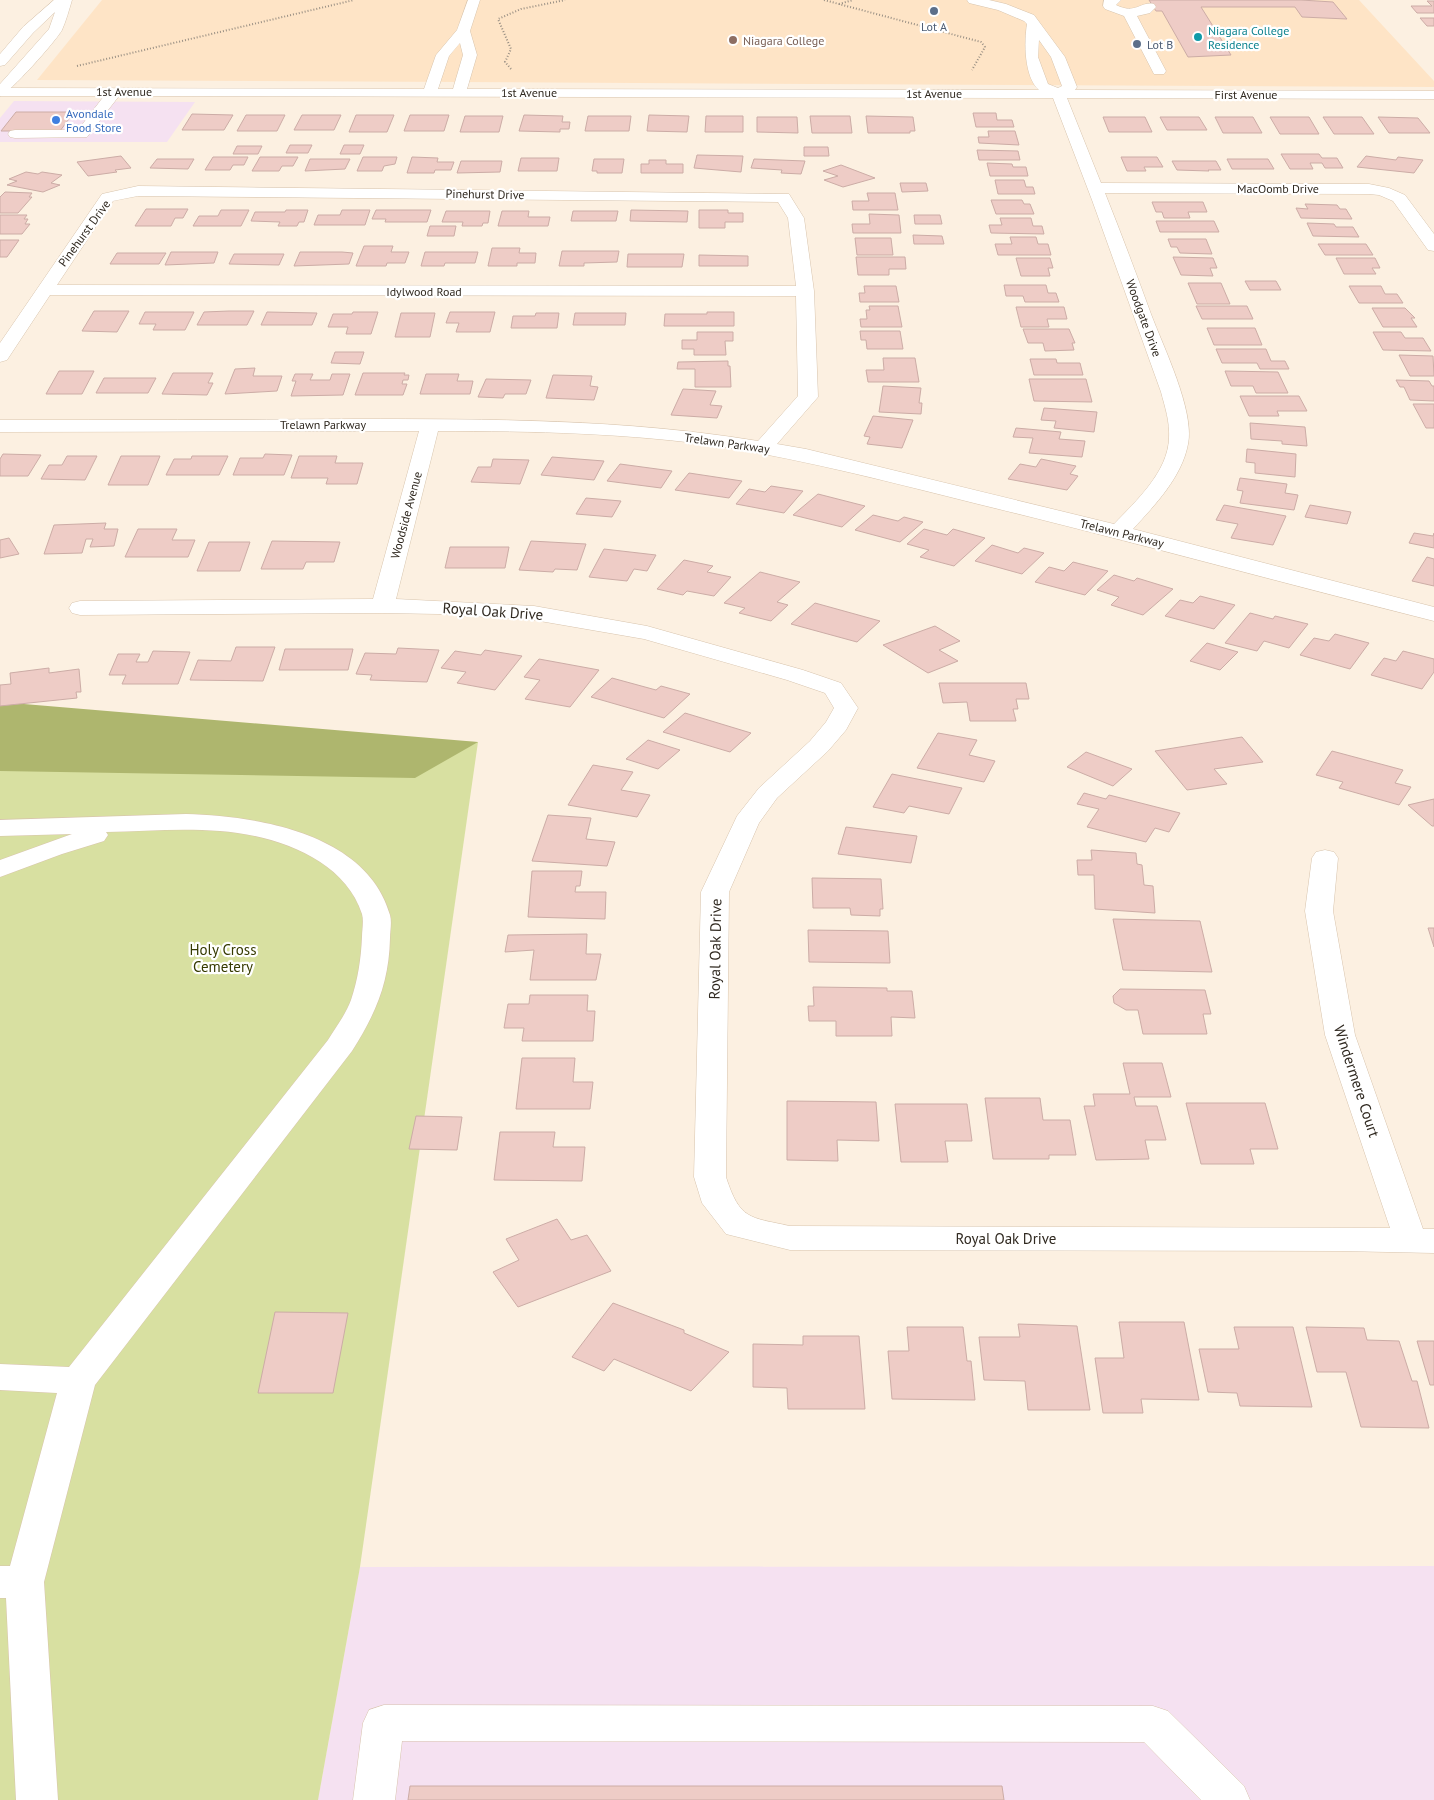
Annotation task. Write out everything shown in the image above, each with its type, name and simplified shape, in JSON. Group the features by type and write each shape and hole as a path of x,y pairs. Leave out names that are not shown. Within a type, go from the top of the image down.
{"street":[{"path":"0,62 28,30 61,0"},
{"path":"0,92 54,30 66,0"},
{"path":"430,92 443,55 463,31 474,0"},
{"path":"973,0 1019,13 1028,18 1058,57 1070,86 1058,94 1042,86 1031,58 1033,25"},
{"path":"1115,0 1110,2 1109,6 1115,10 1129,13 1144,11 1147,3"},
{"path":"1129,13 1159,71"},
{"path":"459,92 470,55 463,31"},
{"path":"15,134 82,134 116,91"},
{"name":"1st Avenue","path":"0,92 1058,94"},
{"name":"First Avenue","path":"1058,94 1434,95"},
{"name":"Woodgate Drive","path":"1058,94 1171,392 1178,423 1179,440 1176,457 1158,484 1118,532"},
{"name":"MacOomb Drive","path":"1095,188 1355,188 1376,190 1399,198 1434,246"},
{"name":"Pinehurst Drive","path":"0,356 108,197 138,191 165,190 783,197 796,218 805,291 808,397 764,447"},
{"name":"Idylwood Road","path":"44,290 805,291"},
{"name":"Trelawn Parkway","path":"0,426 430,424 543,426 675,435 764,447 806,455 1118,532 1434,614"},
{"name":"Woodside Avenue","path":"383,606 430,424"},
{"name":"Royal Oak Drive","path":"80,608 383,606 439,607 534,613 601,623 647,633 795,675 833,688 846,708 837,725 819,746 768,793 746,822 715,892 710,1176 718,1202 738,1226 790,1238 1422,1240"},
{"path":"0,869 75,840 121,830 168,823"},
{"path":"0,828 221,823 270,831 299,840 336,860 363,886 374,906 377,916 378,935 375,964 365,1000 341,1044 78,1381 12,1582 37,1800"},
{"name":"Windermere Court","path":"1326,858 1319,911 1340,1035 1422,1240"},
{"path":"0,1377 78,1381"},
{"path":"374,1800 384,1723 394,1723 1153,1724 1229,1800"}],"path":[{"path":"74,67 354,0"},
{"path":"518,70 510,69 505,62 511,49 498,19 505,14 520,9 565,0"},
{"path":"824,0 981,42 985,47 973,70 967,73"},
{"path":"838,4 853,0"}],"shaded area":[{"name":"Niagara College","path":"102,0 1359,0 1434,81 1434,87 37,80"},
{"path":"14,101 195,102 167,142 0,142 0,118"},
{"path":"1434,1566 1434,1800 318,1800 360,1567"}],"green space":[{"path":"0,702 478,742 415,778 0,771"},
{"name":"Holy Cross Cemetery","path":"0,728 478,742 360,1567 318,1800 0,1800"}],"building":[{"name":"Niagara College Residence","path":"1149,0 1301,0 1333,2 1347,19 1302,17 1295,7 1201,7 1231,55 1188,57 1162,11 1156,11"},
{"path":"1427,1 1434,1 1434,13 1417,13 1411,6 1432,6"},
{"path":"1420,18 1434,18 1434,26 1427,26"},
{"path":"16,112 74,112 60,131 1,131"},
{"path":"973,113 996,113 997,120 1012,120 1014,127 976,127"},
{"path":"192,114 233,115 224,130 182,130"},
{"path":"246,115 285,115 277,131 237,131"},
{"path":"302,115 341,115 334,130 294,130"},
{"path":"356,115 394,115 387,132 349,132"},
{"path":"410,115 449,115 444,131 404,131"},
{"path":"524,115 563,116 562,122 570,122 569,129 560,129 560,132 519,131"},
{"path":"649,115 689,116 687,132 647,131"},
{"path":"465,116 503,116 499,132 460,132"},
{"path":"588,116 631,116 629,131 585,131"},
{"path":"706,116 743,116 743,132 705,132"},
{"path":"810,116 850,116 852,133 812,133"},
{"path":"866,116 913,117 915,131 910,131 910,133 868,133"},
{"path":"757,117 797,117 798,133 757,132"},
{"path":"1103,117 1145,117 1152,132 1109,132"},
{"path":"1160,117 1199,117 1207,130 1167,130"},
{"path":"1215,117 1253,117 1262,133 1223,133"},
{"path":"1270,117 1309,117 1319,134 1280,134"},
{"path":"1323,117 1362,117 1374,134 1334,134"},
{"path":"1378,117 1418,118 1430,133 1389,133"},
{"path":"988,131 1015,131 1019,145 979,143 978,137 989,137"},
{"path":"290,145 312,145 308,153 286,153"},
{"path":"344,145 364,145 360,154 340,154"},
{"path":"237,146 262,146 258,154 233,154"},
{"path":"804,147 828,147 829,156 804,156"},
{"path":"977,150 1018,151 1020,160 979,160"},
{"path":"1281,154 1319,154 1322,158 1337,158 1343,168 1325,168 1322,163 1310,163 1313,169 1290,169"},
{"path":"697,155 743,156 741,172 694,168"},
{"path":"121,156 131,168 88,176 77,162"},
{"path":"1366,156 1396,160 1398,157 1423,160 1414,173 1357,167"},
{"path":"213,157 248,157 244,165 233,165 230,170 205,170"},
{"path":"260,157 298,157 293,166 282,166 279,171 252,171"},
{"path":"363,157 397,157 395,164 384,166 382,171 357,171"},
{"path":"412,157 438,158 437,162 454,162 451,170 435,170 434,173 407,173"},
{"path":"1121,157 1157,157 1163,167 1144,167 1146,171 1127,171"},
{"path":"521,158 559,158 557,171 518,171"},
{"path":"157,159 194,159 188,169 150,168"},
{"path":"310,159 350,159 345,169 305,171"},
{"path":"594,159 624,159 622,173 597,173 597,171 592,171"},
{"path":"754,159 805,161 801,174 781,173 782,170 751,168"},
{"path":"1227,159 1268,159 1274,169 1232,169"},
{"path":"649,160 666,160 666,164 683,164 683,173 641,173 641,164 649,164"},
{"path":"461,161 502,161 500,172 457,173"},
{"path":"1172,161 1216,161 1221,170 1177,170"},
{"path":"987,163 1012,164 1013,167 1026,167 1028,176 990,176"},
{"path":"841,165 875,178 843,187 824,180 838,176 823,171"},
{"path":"26,172 62,175 51,183 60,185 43,192 7,185 17,181 9,179"},
{"path":"995,180 1024,180 1026,187 1033,187 1035,194 998,194"},
{"path":"900,183 926,183 928,191 902,192"},
{"path":"5,192 32,193 29,197 32,197 18,213 0,213 0,197"},
{"path":"867,193 895,193 898,210 853,210 852,201 869,201"},
{"path":"991,200 1022,200 1024,204 1030,204 1034,214 996,214"},
{"path":"1152,202 1203,202 1207,212 1188,212 1190,218 1164,218 1162,212 1156,212"},
{"path":"1305,204 1337,205 1340,209 1346,209 1352,219 1301,218 1296,208 1308,209"},
{"path":"146,209 188,209 183,218 175,218 171,226 135,226"},
{"path":"221,210 249,210 241,226 193,226 199,216 218,216"},
{"path":"286,210 308,210 304,222 299,222 297,226 278,226 280,222 251,221 255,212 285,212"},
{"path":"342,210 370,210 365,225 314,225 318,215 340,215"},
{"path":"376,210 431,210 427,222 385,222 386,219 372,219"},
{"path":"631,210 688,211 687,222 630,221"},
{"path":"699,210 728,210 728,213 743,213 743,222 725,222 725,228 699,228"},
{"path":"446,211 490,211 488,223 483,223 482,226 462,226 463,222 442,222"},
{"path":"502,211 529,211 528,217 550,217 548,226 498,226"},
{"path":"573,211 618,211 616,221 571,221"},
{"path":"869,214 899,215 901,233 853,233 852,224 870,224"},
{"path":"0,215 27,215 24,219 28,219 25,224 30,224 22,234 0,234"},
{"path":"914,215 940,215 942,224 915,224"},
{"path":"1000,218 1031,218 1033,226 1042,226 1044,234 991,233 989,225 1002,225"},
{"path":"1156,221 1214,221 1219,232 1160,232"},
{"path":"1307,223 1353,227 1359,237 1313,236"},
{"path":"430,226 456,226 454,236 427,236"},
{"path":"913,235 942,236 944,244 914,244"},
{"path":"1010,237 1036,237 1038,244 1048,244 1051,255 998,255 995,244 1012,244"},
{"path":"855,238 891,238 893,255 857,255"},
{"path":"1168,239 1206,239 1212,254 1180,253 1177,247 1171,247"},
{"path":"0,240 19,240 7,257 0,257"},
{"path":"1318,244 1366,244 1373,255 1325,255"},
{"path":"364,246 393,246 391,252 409,252 405,263 387,263 386,266 356,266"},
{"path":"492,248 520,248 519,253 536,253 535,263 517,263 517,266 488,266"},
{"path":"562,251 619,251 617,262 584,263 584,266 559,266"},
{"path":"171,252 218,252 214,263 165,265"},
{"path":"300,252 353,253 349,264 294,266"},
{"path":"425,252 478,252 475,263 445,263 444,266 421,266"},
{"path":"117,253 166,253 159,264 110,264"},
{"path":"234,254 284,254 279,265 229,264"},
{"path":"628,254 684,254 682,267 627,267"},
{"path":"699,255 748,256 748,266 699,266"},
{"path":"856,257 905,257 906,269 889,269 889,275 858,275"},
{"path":"1173,257 1213,258 1217,268 1210,268 1213,276 1181,275"},
{"path":"1016,258 1050,258 1053,268 1048,268 1050,276 1021,276"},
{"path":"1336,258 1375,258 1380,268 1372,268 1376,274 1344,274"},
{"path":"1245,281 1276,281 1281,290 1250,290"},
{"path":"1188,283 1221,283 1230,304 1197,304"},
{"path":"1004,285 1046,285 1048,293 1056,293 1059,302 1025,302 1023,296 1006,296"},
{"path":"864,286 896,286 899,302 860,302 859,293 865,293"},
{"path":"1349,286 1381,286 1385,294 1397,294 1403,303 1359,303"},
{"path":"869,306 898,306 902,327 861,327 860,319 867,319 866,310 870,310"},
{"path":"1196,306 1247,306 1253,319 1202,319"},
{"path":"1016,307 1064,307 1067,319 1047,319 1049,327 1021,327"},
{"path":"1372,308 1405,308 1415,318 1411,318 1417,327 1383,327"},
{"path":"94,311 129,311 117,332 82,331"},
{"path":"254,311 247,325 197,325 204,312"},
{"path":"145,312 194,312 185,330 153,330 156,324 139,324"},
{"path":"267,312 317,313 312,325 261,325"},
{"path":"353,312 378,312 371,334 346,334 348,327 328,327 333,314 352,314"},
{"path":"450,312 495,312 490,332 456,332 459,323 446,323"},
{"path":"707,312 734,312 734,326 664,326 665,314 707,314"},
{"path":"401,313 435,313 430,337 395,337"},
{"path":"536,313 559,313 557,328 511,328 513,316 535,316"},
{"path":"575,313 626,313 625,325 573,325"},
{"path":"1207,328 1255,328 1262,345 1214,345"},
{"path":"1023,329 1069,329 1075,343 1072,343 1074,350 1045,351 1043,343 1028,343"},
{"path":"860,331 900,331 903,349 867,349 866,340 861,340"},
{"path":"697,332 733,332 733,341 725,341 726,355 694,355 694,349 682,349 682,340 697,340"},
{"path":"1373,332 1401,332 1405,338 1423,338 1431,351 1383,350"},
{"path":"1216,349 1266,349 1271,361 1285,361 1289,369 1260,369 1257,363 1222,363"},
{"path":"335,352 364,352 360,364 331,363"},
{"path":"1399,355 1433,356 1434,376 1410,376"},
{"path":"883,358 915,358 919,382 868,382 866,370 884,370"},
{"path":"1030,359 1056,359 1057,363 1080,363 1083,375 1034,375"},
{"path":"728,361 731,387 695,387 695,369 677,369 678,362"},
{"path":"255,368 253,376 282,376 277,391 225,394 235,369"},
{"path":"59,371 94,371 82,394 46,394"},
{"path":"1225,371 1278,372 1288,393 1256,393 1253,386 1231,386"},
{"path":"173,373 213,373 208,383 213,383 207,395 162,394"},
{"path":"363,373 405,373 404,375 409,375 408,380 403,380 402,384 407,384 403,395 355,395"},
{"path":"295,374 313,374 310,380 330,380 332,374 350,374 343,395 291,396 296,381 292,381"},
{"path":"426,374 459,374 457,381 473,381 470,394 420,394"},
{"path":"553,375 592,376 590,386 598,387 594,400 546,398"},
{"path":"104,378 156,378 148,393 96,393"},
{"path":"486,379 531,380 526,394 505,394 503,398 478,397"},
{"path":"1029,379 1086,379 1092,402 1034,401"},
{"path":"1396,380 1429,381 1434,386 1434,401 1410,400 1404,387 1400,387"},
{"path":"883,386 921,388 919,403 922,403 921,414 879,412"},
{"path":"683,389 716,391 710,405 722,406 717,418 671,415"},
{"path":"1240,396 1299,396 1307,411 1277,411 1279,416 1249,416"},
{"path":"1413,404 1434,404 1434,428 1426,428"},
{"path":"1044,408 1097,412 1094,432 1054,428 1056,421 1041,420"},
{"path":"873,416 913,420 902,448 867,444 870,437 864,436"},
{"path":"1250,423 1305,427 1307,446 1282,444 1282,441 1251,439"},
{"path":"1016,428 1061,432 1059,439 1085,441 1082,457 1029,453 1033,438 1013,437"},
{"path":"1247,449 1296,454 1295,477 1255,473 1255,463 1246,462"},
{"path":"3,454 41,455 28,476 0,476 0,459"},
{"path":"265,454 292,455 284,475 233,475 240,458 263,458"},
{"path":"67,456 97,456 85,480 41,479 49,465 62,465"},
{"path":"121,456 160,456 148,485 108,485"},
{"path":"192,456 228,456 219,475 166,475 174,459 191,459"},
{"path":"299,456 337,456 335,463 363,463 357,484 326,484 328,478 291,478"},
{"path":"552,457 604,461 594,480 541,475"},
{"path":"493,459 529,460 520,484 471,482 478,467 491,467"},
{"path":"1041,459 1076,466 1070,474 1078,476 1067,490 1008,479 1020,464 1036,467"},
{"path":"620,464 672,471 661,488 607,481"},
{"path":"689,473 742,481 729,498 675,490"},
{"path":"1240,478 1287,484 1285,493 1298,495 1294,510 1240,503 1243,491 1237,490"},
{"path":"771,486 803,491 784,513 736,504 749,489 765,492"},
{"path":"818,494 865,506 842,527 793,515"},
{"path":"586,498 621,501 612,517 576,514"},
{"path":"1224,505 1286,516 1273,545 1231,538 1238,524 1216,520"},
{"path":"1310,505 1351,512 1347,524 1305,517"},
{"path":"873,515 898,521 904,517 923,522 900,542 855,530"},
{"path":"106,523 104,529 118,529 114,546 90,547 93,539 86,539 82,553 44,554 54,525"},
{"path":"138,529 177,529 172,540 195,540 188,557 125,557"},
{"path":"924,529 947,535 953,529 985,538 954,566 920,557 929,550 907,544"},
{"path":"1414,533 1433,536 1434,533 1434,548 1409,543"},
{"path":"9,538 19,554 0,558 0,540"},
{"path":"272,541 340,542 334,562 306,562 303,569 261,569"},
{"path":"531,541 586,544 577,570 555,569 553,572 519,570"},
{"path":"209,542 250,542 240,571 197,571"},
{"path":"992,545 1018,553 1024,548 1044,553 1022,574 975,561"},
{"path":"450,547 509,547 505,568 445,568"},
{"path":"604,549 656,555 647,571 634,569 627,581 589,577"},
{"path":"1427,557 1434,559 1434,586 1412,581"},
{"path":"684,560 713,566 707,572 731,577 714,596 687,591 683,595 657,589"},
{"path":"1073,562 1108,571 1085,595 1035,582 1049,567 1064,571"},
{"path":"760,572 800,582 777,602 788,605 771,621 739,613 745,608 724,603"},
{"path":"1114,575 1134,581 1137,578 1173,589 1143,615 1111,605 1119,597 1097,590"},
{"path":"1200,596 1235,605 1214,629 1165,616 1180,600 1193,603"},
{"path":"815,603 880,621 857,642 791,624"},
{"path":"1250,613 1273,619 1275,616 1308,624 1289,648 1264,641 1257,651 1225,643"},
{"path":"935,626 960,641 939,650 958,661 928,673 883,645"},
{"path":"1335,634 1369,643 1350,669 1300,655 1314,638 1329,641"},
{"path":"1207,643 1238,652 1220,670 1190,661"},
{"path":"236,647 275,647 263,681 190,680 198,660 231,661"},
{"path":"398,648 439,650 427,682 370,680 372,675 356,674 365,653 396,654"},
{"path":"285,649 353,649 348,670 279,670"},
{"path":"485,650 522,656 495,690 457,683 466,672 441,668 455,651 481,655"},
{"path":"153,651 190,652 178,684 122,684 126,675 109,675 118,654 140,654 136,662 148,662"},
{"path":"1403,651 1434,659 1434,672 1422,689 1371,675 1384,658 1396,661"},
{"path":"539,659 599,670 570,707 525,699 540,680 524,677"},
{"path":"49,668 49,673 79,669 81,692 76,692 77,698 0,706 0,685 11,684 10,673"},
{"path":"612,678 656,690 661,686 690,694 664,718 591,697"},
{"path":"939,683 1026,683 1029,699 1016,699 1018,709 1013,709 1016,721 970,721 967,702 943,703"},
{"path":"685,713 751,733 730,752 663,732"},
{"path":"938,733 977,740 969,755 995,761 984,782 917,768"},
{"path":"1242,737 1263,762 1214,769 1227,784 1187,790 1155,751"},
{"path":"648,740 680,750 658,769 626,759"},
{"path":"1332,751 1403,770 1395,783 1411,787 1399,805 1339,788 1343,782 1316,775"},
{"path":"1086,752 1132,769 1113,786 1067,767"},
{"path":"593,765 633,772 621,790 650,795 637,817 568,805"},
{"path":"892,774 962,788 949,814 909,806 904,813 873,807"},
{"path":"1084,793 1106,799 1109,795 1180,813 1169,832 1155,828 1146,842 1087,827 1099,809 1077,804"},
{"path":"1434,799 1434,826 1432,826 1408,805"},
{"path":"548,815 591,818 586,839 615,842 607,866 532,861"},
{"path":"846,827 917,836 911,863 838,854"},
{"path":"1091,850 1136,853 1137,864 1142,865 1144,885 1153,886 1155,913 1095,909 1094,875 1078,875 1077,860 1092,860"},
{"path":"532,871 582,871 580,886 576,886 575,892 606,892 605,919 528,917"},
{"path":"812,878 881,879 883,909 880,909 880,916 851,915 850,908 813,908"},
{"path":"1113,919 1200,921 1212,972 1123,970"},
{"path":"1428,928 1434,928 1434,947"},
{"path":"808,930 888,931 890,963 809,962"},
{"path":"587,934 586,954 601,954 596,980 530,980 534,950 505,952 508,935"},
{"path":"813,987 887,988 887,991 912,991 915,1018 891,1017 892,1036 836,1036 836,1021 809,1021 808,1006 814,1006"},
{"path":"1120,989 1205,990 1211,1014 1203,1014 1207,1034 1143,1034 1138,1010 1126,1010 1114,1003 1113,996"},
{"path":"530,995 588,995 587,1011 595,1011 593,1041 522,1041 524,1028 504,1028 508,1004 529,1004"},
{"path":"522,1058 575,1058 573,1082 593,1082 590,1109 516,1109"},
{"path":"1123,1063 1162,1063 1171,1097 1134,1097 1136,1106 1157,1106 1166,1140 1145,1140 1149,1159 1096,1160 1084,1106 1095,1106 1093,1094 1130,1094"},
{"path":"985,1098 1040,1098 1043,1120 1070,1120 1076,1155 1049,1155 1049,1159 993,1159"},
{"path":"787,1101 876,1102 879,1141 837,1140 838,1161 787,1160"},
{"path":"1186,1103 1265,1103 1278,1149 1250,1149 1254,1164 1201,1164"},
{"path":"895,1104 967,1104 972,1141 945,1141 948,1162 901,1162"},
{"path":"416,1116 462,1117 457,1150 409,1149"},
{"path":"500,1132 555,1132 553,1147 585,1147 582,1181 494,1180"},
{"path":"557,1219 571,1240 587,1235 611,1271 518,1307 493,1272 519,1260 506,1239"},
{"path":"613,1303 684,1330 684,1333 729,1352 691,1391 614,1359 604,1371 572,1357"},
{"path":"275,1312 348,1313 333,1393 258,1393"},
{"path":"1119,1322 1184,1322 1199,1400 1141,1399 1143,1413 1103,1413 1095,1358 1124,1358"},
{"path":"1018,1324 1077,1326 1090,1410 1028,1410 1025,1381 984,1380 979,1337 1020,1337"},
{"path":"907,1327 963,1327 967,1361 971,1361 975,1400 892,1399 888,1351 909,1351"},
{"path":"1234,1327 1293,1327 1312,1407 1240,1406 1237,1393 1208,1392 1199,1349 1239,1349"},
{"path":"1306,1327 1364,1328 1367,1340 1399,1341 1412,1381 1417,1381 1429,1428 1361,1427 1346,1372 1317,1372"},
{"path":"803,1336 859,1336 865,1409 788,1409 787,1388 753,1387 753,1344 803,1345"},
{"path":"1417,1341 1434,1341 1434,1385 1430,1385"},
{"path":"410,1786 1002,1786 1004,1800 408,1800"}],"place":[{"name":"Lot A","path":"934,11"},
{"name":"Niagara College Residence","path":"1198,37"},
{"name":"Niagara College","path":"733,40"},
{"name":"Lot B","path":"1137,44"},
{"name":"Avondale Food Store","path":"56,120"}]}
